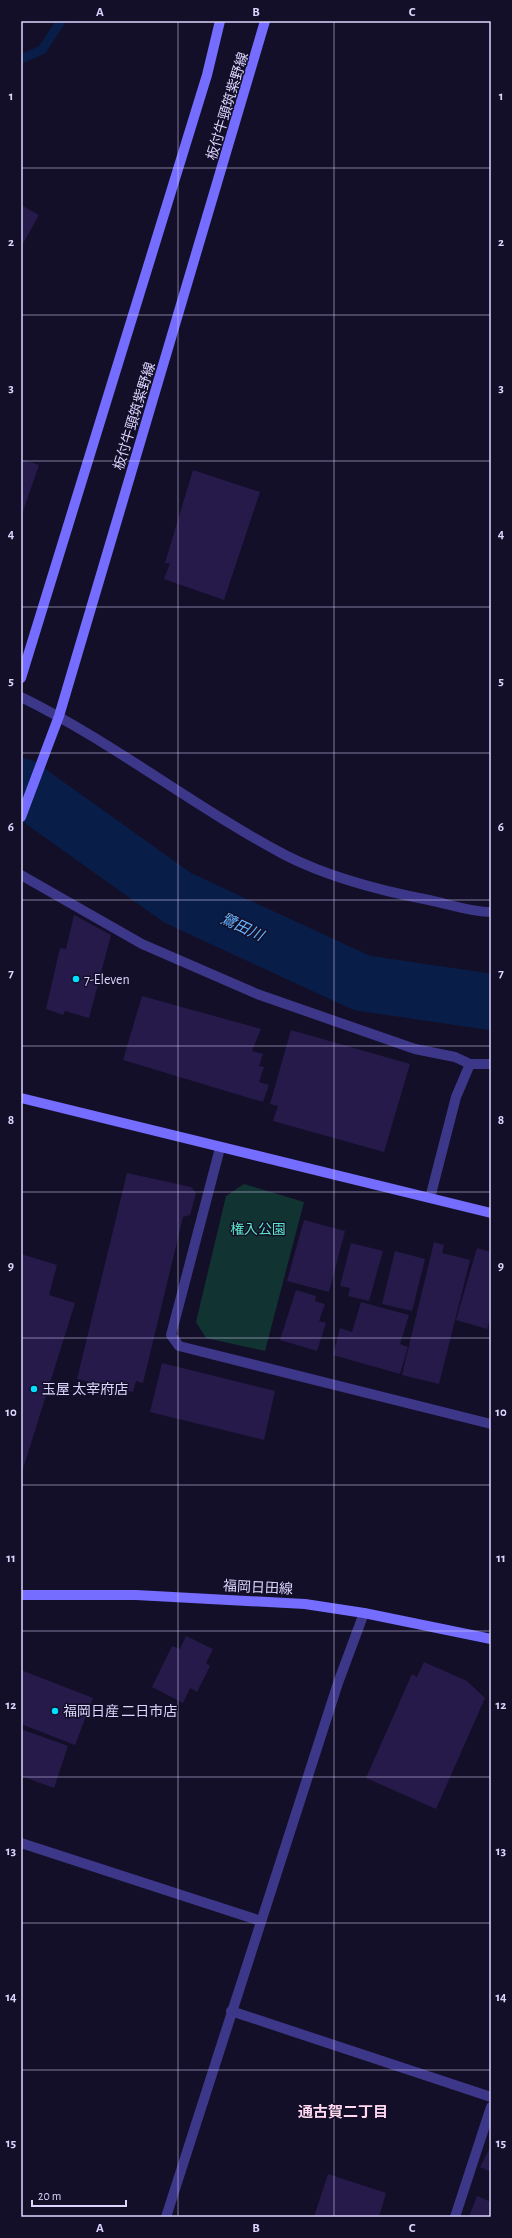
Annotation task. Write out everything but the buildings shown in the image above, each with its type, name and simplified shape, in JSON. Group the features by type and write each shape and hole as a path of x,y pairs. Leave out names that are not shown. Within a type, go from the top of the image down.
{"main road":[{"name":"板付牛頸筑紫野線","path":"21,678 207,75 220,21"},
{"name":"板付牛頸筑紫野線","path":"21,817 59,716 265,21"},
{"path":"21,1098 491,1214"},
{"name":"福岡日田線","path":"21,1595 136,1595 305,1604 364,1612 491,1639"}],"street":[{"path":"21,697 59,716 167,785 286,855 347,880 404,896 491,912"},
{"path":"21,875 142,944 257,994 415,1049 454,1057 470,1064 491,1064"},
{"path":"430,1198 456,1097 470,1064"},
{"path":"220,1148 171,1335 179,1346 491,1424"},
{"path":"166,2217 338,1683 364,1612"},
{"path":"21,1843 261,1921"},
{"path":"231,2012 491,2097"},
{"path":"455,2217 491,2107"}],"green space":[{"name":"権入公園","path":"244,1184 304,1202 265,1351 206,1338 196,1322 226,1196"}],"waterway":[{"path":"21,59 42,50 61,21"},
{"name":"鷺田川","path":"21,786 178,898 362,983 491,1002"}],"place":[{"name":"7-Eleven","path":"76,979"},
{"name":"玉屋 太宰府店","path":"34,1389"},
{"name":"福岡日産 二日市店","path":"55,1711"}],"district":[{"name":"通古賀二丁目","path":"343,2112"}]}
